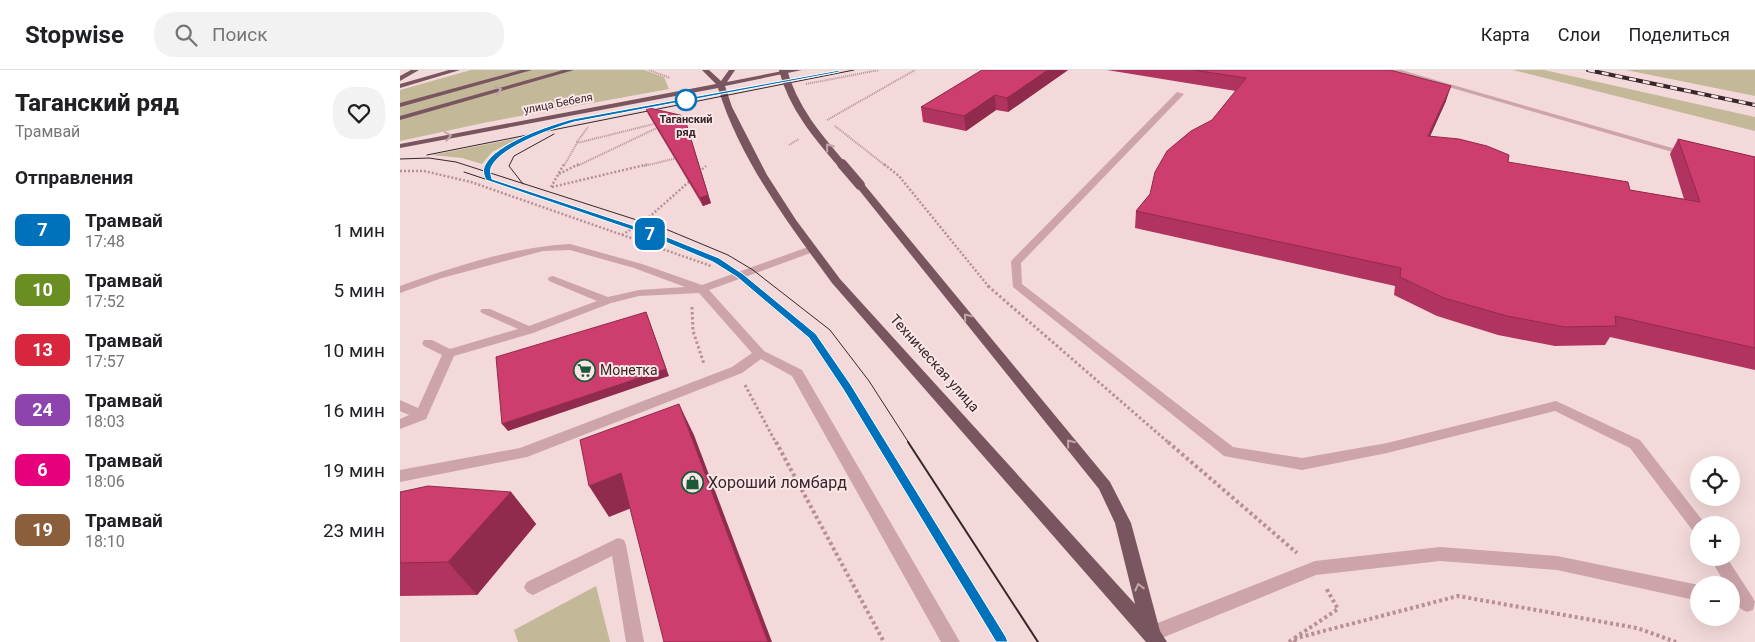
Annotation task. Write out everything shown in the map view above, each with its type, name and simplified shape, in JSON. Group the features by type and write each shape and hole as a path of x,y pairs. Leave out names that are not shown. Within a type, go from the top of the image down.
{"main road":[{"path":"400,79 416,70"},
{"path":"400,86 457,70"},
{"path":"400,104 529,70"},
{"path":"400,118 571,70"},
{"name":"Техническая улица","path":"705,70 721,85 728,107 763,175 812,249 836,281 1154,638"},
{"path":"721,85 732,70"},
{"path":"783,70 786,87 802,113 1105,486 1123,523 1154,638"},
{"name":"улица Бебеля","path":"400,146 799,70"}],"street":[{"path":"1393,70 1702,157"},
{"path":"1180,94 1016,262 1018,285 1228,452 1302,464 1386,448 1556,406 1635,444 1691,516"},
{"path":"400,290 438,276 542,248 570,247 638,266 702,289 760,354 797,374 951,642"},
{"path":"428,344 449,353 529,330 607,301 640,293 702,289 812,249"},
{"path":"553,279 607,301"},
{"path":"486,311 529,330"},
{"path":"400,424 421,416 449,353"},
{"path":"400,476 522,453 737,370 760,354"},
{"path":"400,406 421,416"},
{"path":"534,587 618,545 635,642"},
{"path":"1154,638 1315,568 1440,554 1558,563 1690,591"},
{"path":"1723,566 1745,603"}],"path":[{"path":"649,70 671,79"},
{"path":"804,85 879,70"},
{"path":"827,120 915,70"},
{"path":"577,143 658,123"},
{"path":"558,175 663,125"},
{"path":"588,126 551,187 680,157"},
{"path":"699,172 706,166"},
{"path":"400,170 424,171 471,182 720,269 691,303 693,332 705,366 737,370 884,642"},
{"path":"899,176 994,293 1315,568 1338,609 1293,641"},
{"path":"621,235 648,218 692,179"},
{"path":"1293,641 1458,596 1637,628 1676,642"}],"shaded area":[{"path":"471,70 644,70 664,77 669,89 488,122 400,141 400,90"},
{"path":"1513,70 1544,70 1755,117 1755,131"},
{"path":"1626,70 1755,70 1755,96"},
{"path":"519,138 492,152 482,164 462,158 432,155"},
{"path":"596,586 610,642 518,642 514,630"}],"building":[{"path":"982,70 1048,70 1007,98 995,95 964,116 921,107"},
{"path":"1193,70 1390,70 1451,86 1428,136 1459,139 1487,146 1509,155 1508,162 1628,182 1630,190 1700,202 1678,139 1755,157 1755,348 1615,316 1616,326 1565,327 1507,316 1444,298 1400,277 1401,268 1136,211 1150,194 1155,172 1167,151 1191,131 1212,120 1246,78"},
{"path":"645,107 684,116 708,195 700,198"},
{"name":"Монетка","path":"646,312 666,369 502,424 496,357"},
{"path":"679,404 768,642 664,642 621,473 589,486 580,440"},
{"path":"428,486 511,492 448,562 400,563 400,492"}],"tram line":[{"name":"7","path":"839,70 724,94 573,120 553,126 500,152 488,165 489,180 659,237 716,260 740,276 812,336 847,388 1001,642"},
{"path":"427,155 854,70"},
{"path":"522,183 509,166 514,156 554,134"},
{"path":"488,172 490,163 499,153 524,139"},
{"path":"400,159 429,158 456,162 488,172"},
{"path":"464,172 659,237 716,260 740,275 812,336 880,443"},
{"path":"488,172 522,183"},
{"path":"488,172 488,177"},
{"path":"522,183 668,230 728,255 753,270 830,330 869,381 909,443"},
{"path":"880,442 1001,642"},
{"path":"908,442 1038,642"}],"railway":[{"path":"1588,70 1755,105"}],"place":[{"name":"Таганский ряд","path":"686,100"},
{"name":"Монетка","path":"584,370"},
{"name":"Хороший ломбард","path":"692,482"}]}
